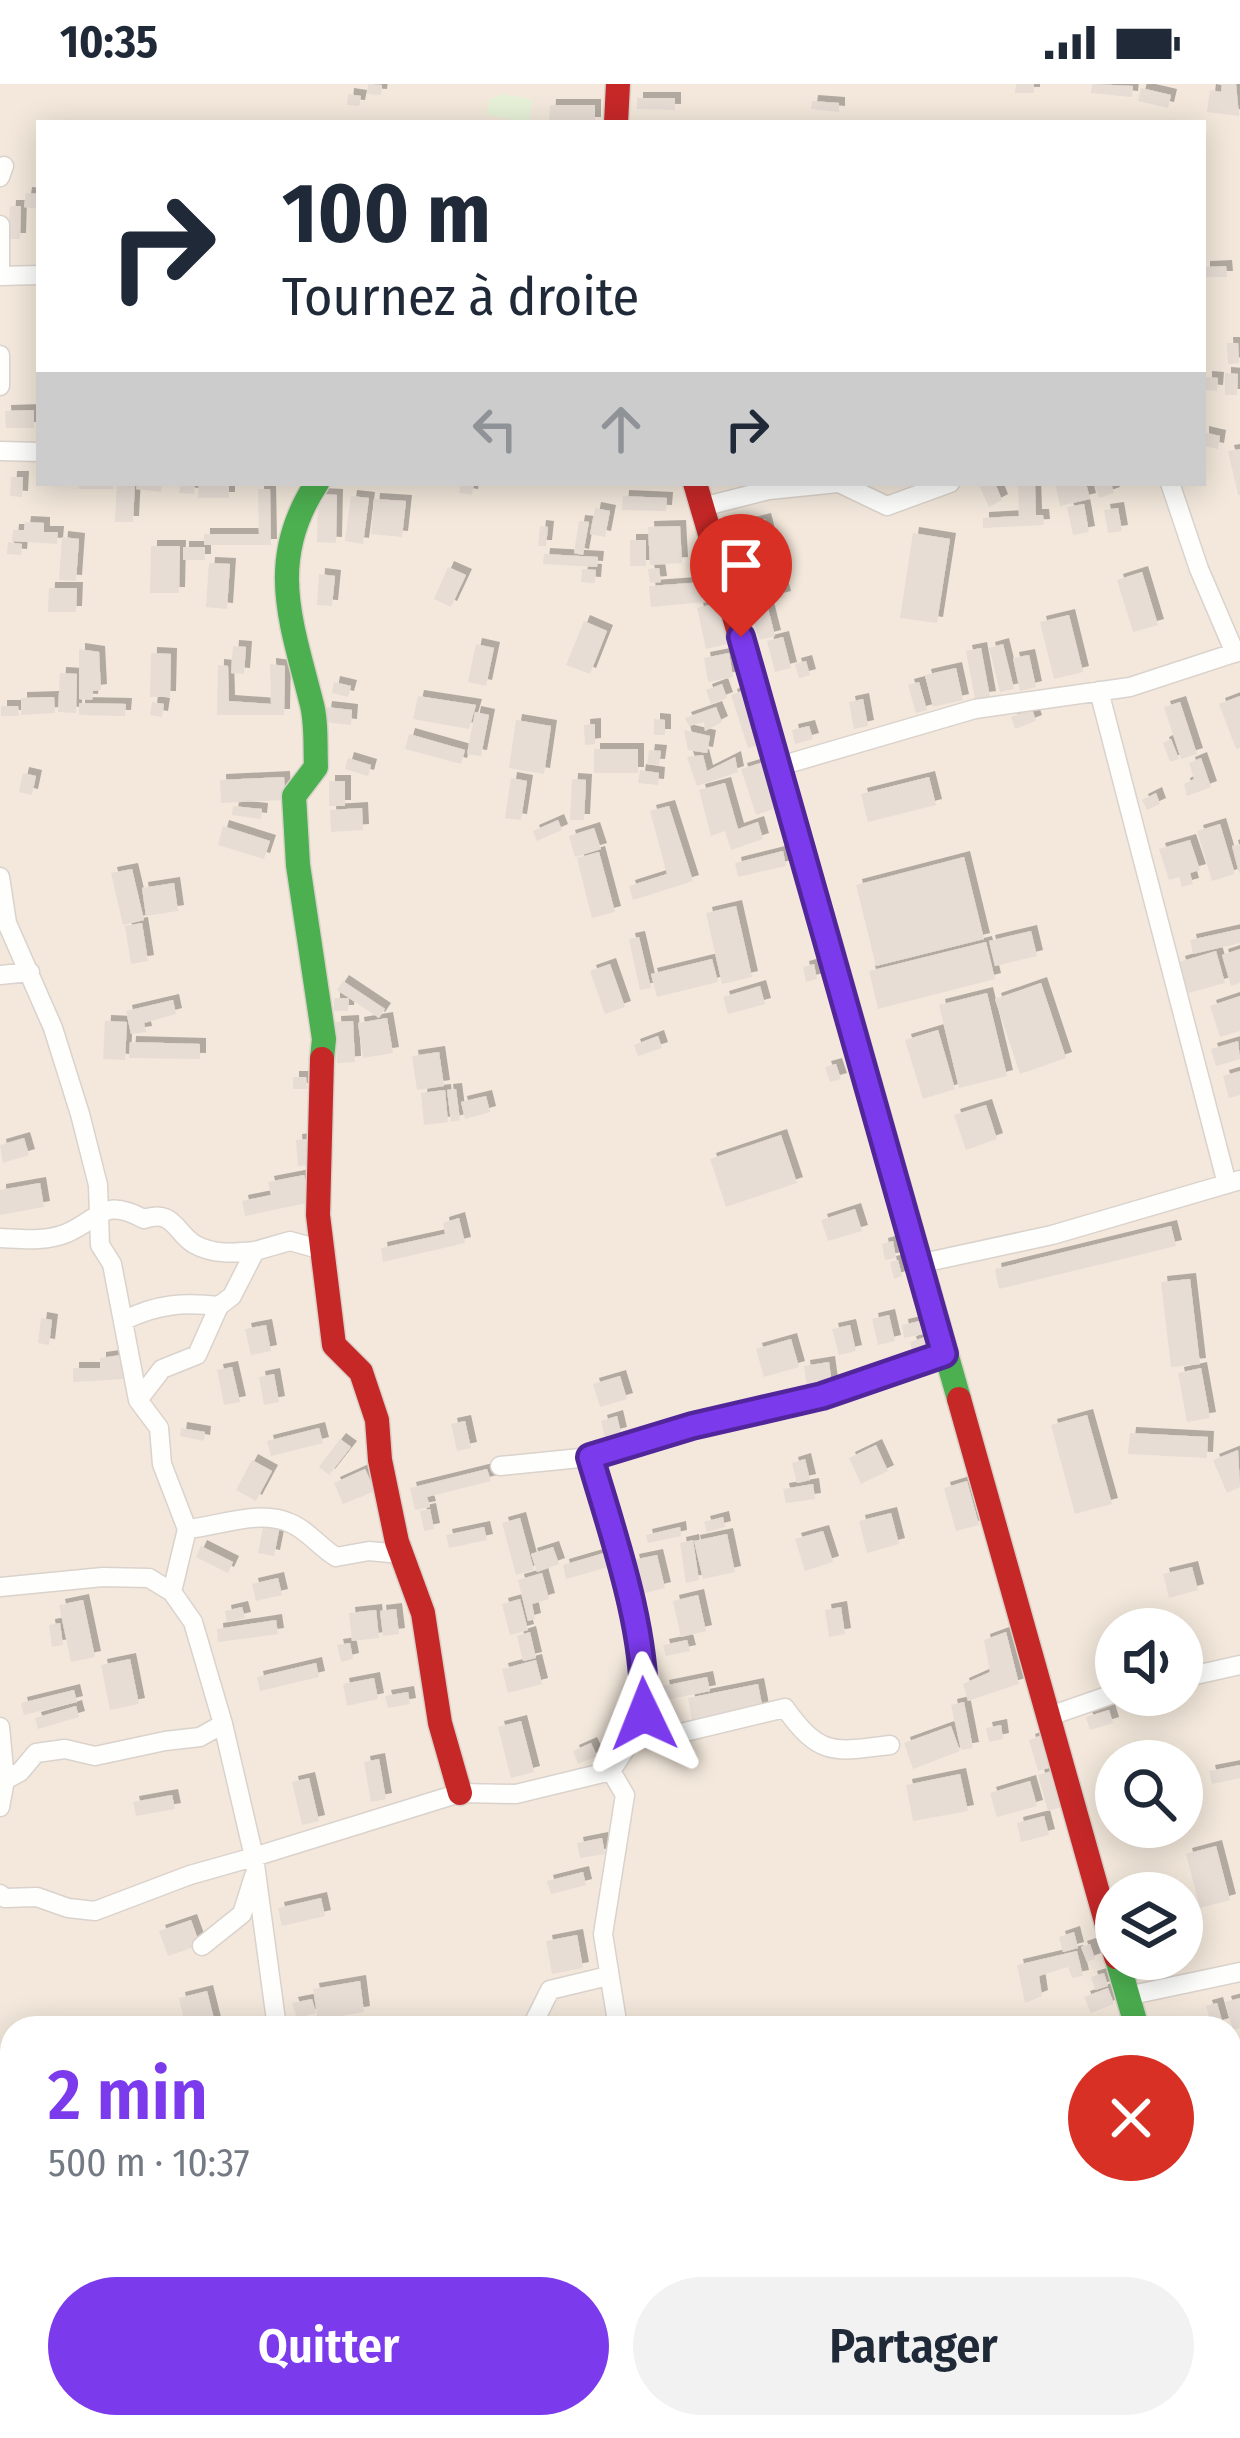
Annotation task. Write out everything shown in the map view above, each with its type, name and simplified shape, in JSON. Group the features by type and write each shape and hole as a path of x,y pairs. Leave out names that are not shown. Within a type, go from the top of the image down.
{"main road":[{"path":"616,120 618,84"},
{"path":"315,486 284,570 292,640 313,706 316,767 294,796 298,866 324,1039 318,1098 322,1250 334,1345 361,1372 377,1420 380,1460 401,1554 423,1613 440,1724 460,1793"},
{"path":"698,495 780,766 1095,1884"},
{"path":"1122,1980 1133,2016"}],"street":[{"path":"0,225 0,275 36,274"},
{"path":"0,355 0,386"},
{"path":"0,452 36,452"},
{"path":"698,495 809,486"},
{"path":"845,486 887,506 942,486"},
{"path":"780,766 975,709 1130,687 1237,652 1199,569 1171,486"},
{"path":"918,1264 1052,1234 1234,1182 1099,691"},
{"path":"0,877 7,923 53,1028 80,1114 98,1185 100,1245 112,1264 138,1400 159,1428 162,1464 187,1529 172,1592"},
{"path":"0,975 30,972"},
{"path":"0,1238 38,1240 69,1232 99,1211 125,1209 145,1219 157,1215 176,1222 192,1244 226,1254 290,1241 322,1250"},
{"path":"138,1400 162,1369 197,1354 218,1306 232,1296 255,1251"},
{"path":"125,1320 149,1308 186,1302 218,1306"},
{"path":"500,1466 590,1457 692,1426 822,1396 944,1354"},
{"path":"2,1898 37,1897 95,1911 190,1875 255,1864 460,1793 516,1794 611,1772 644,1714 645,1673 590,1457"},
{"path":"187,1529 227,1525 259,1515 294,1523 336,1557 369,1551 401,1554"},
{"path":"0,1587 103,1577 149,1578 172,1592 193,1622 223,1724 255,1864 275,2016"},
{"path":"1203,1673 1240,1665"},
{"path":"1048,1717 1095,1700"},
{"path":"634,1736 656,1739 785,1708 806,1736 838,1751 890,1744"},
{"path":"5,1780 20,1772 36,1753 65,1749 95,1756 200,1737 223,1724"},
{"path":"1,1729 36,1753"},
{"path":"0,1807 5,1780 1,1729"},
{"path":"611,1772 626,1795 603,1934 616,2016"},
{"path":"202,1946 242,1914 255,1864"},
{"path":"1127,1996 1240,1972"},
{"path":"536,2016 550,1990 608,1976"}],"shaded area":[{"path":"0,84 1240,84 1240,2016 0,2016"}],"green space":[{"path":"503,94 533,100 529,120 486,115 489,100"}],"building":[{"path":"368,84 382,85 381,95 367,94"},
{"path":"1016,84 1034,84 1034,93 1015,93"},
{"path":"1092,84 1133,86 1132,97 1091,93"},
{"path":"1222,84 1236,84 1239,116 1207,112 1210,90 1221,92"},
{"path":"1141,88 1171,95 1168,108 1138,101"},
{"path":"348,94 361,96 359,106 347,105"},
{"path":"637,98 675,98 675,110 637,109"},
{"path":"812,101 839,103 839,112 811,109"},
{"path":"550,105 595,105 595,120 549,120"},
{"path":"26,193 36,194 36,209 24,207"},
{"path":"10,206 21,206 20,239 8,239"},
{"path":"1226,266 1227,277 1206,277 1206,267"},
{"path":"1227,343 1238,343 1239,363 1228,364"},
{"path":"1225,373 1238,374 1237,395 1225,395"},
{"path":"1206,377 1218,378 1217,391 1206,390"},
{"path":"34,410 34,428 6,428 5,411"},
{"path":"1206,433 1220,436 1218,449 1206,447"},
{"path":"1240,449 1240,495 1238,495 1228,451"},
{"path":"11,477 23,477 22,497 10,496"},
{"path":"79,486 113,486 113,489"},
{"path":"117,486 135,486 133,522 115,522"},
{"path":"136,486 162,486 161,492"},
{"path":"180,486 195,486 194,494 179,493"},
{"path":"199,486 229,486 229,498 198,498"},
{"path":"460,486 474,486 472,495 459,493"},
{"path":"979,486 996,486 1002,500 989,507"},
{"path":"1018,486 1035,486 1036,515 1043,515 1044,525 983,528 983,518 1019,516"},
{"path":"1056,486 1087,486 1090,499 1060,506"},
{"path":"1095,486 1112,486 1114,493 1099,498"},
{"path":"258,489 270,489 271,545 204,545 204,534 259,534"},
{"path":"318,494 337,495 336,543 317,542"},
{"path":"351,496 369,498 363,544 345,541"},
{"path":"623,496 667,498 666,511 622,510"},
{"path":"374,499 406,501 402,537 371,534"},
{"path":"1084,504 1089,532 1073,535 1067,507"},
{"path":"595,508 610,511 605,537 590,534"},
{"path":"1118,508 1122,531 1108,533 1104,510"},
{"path":"765,519 785,597 765,602 745,524"},
{"path":"579,521 589,522 583,555 574,553"},
{"path":"25,522 44,523 44,532 58,532 57,544 12,541 13,530 24,530"},
{"path":"540,526 548,527 546,546 538,546"},
{"path":"680,526 682,563 650,565 648,527"},
{"path":"913,533 950,539 937,623 900,618"},
{"path":"62,537 79,539 76,581 59,580"},
{"path":"630,540 646,540 646,566 630,566"},
{"path":"8,542 22,544 21,555 7,554"},
{"path":"151,546 180,546 179,593 150,593"},
{"path":"183,547 205,547 205,560 183,560"},
{"path":"544,554 598,557 597,567 543,564"},
{"path":"209,563 230,564 227,609 206,607"},
{"path":"448,567 466,575 451,607 434,599"},
{"path":"659,568 661,582 650,583 648,569"},
{"path":"582,569 596,570 595,583 581,582"},
{"path":"1142,572 1158,625 1133,632 1117,580"},
{"path":"319,574 335,576 332,606 317,605"},
{"path":"704,582 706,602 651,607 649,586"},
{"path":"49,588 77,588 76,612 48,612"},
{"path":"717,603 727,644 706,649 697,608"},
{"path":"767,604 775,636 759,640 751,608"},
{"path":"1069,615 1083,672 1054,679 1040,622"},
{"path":"584,621 607,631 590,674 566,665"},
{"path":"783,637 791,668 775,672 767,641"},
{"path":"476,644 494,648 486,686 468,682"},
{"path":"1003,644 1014,689 1000,692 989,648"},
{"path":"233,646 246,647 244,674 231,673"},
{"path":"981,648 990,697 975,699 966,651"},
{"path":"79,649 99,652 101,690 93,691 92,700 79,699"},
{"path":"151,653 171,654 170,697 150,697"},
{"path":"729,653 733,677 708,682 704,658"},
{"path":"1029,655 1036,687 1020,691 1013,658"},
{"path":"806,661 810,675 799,678 795,664"},
{"path":"270,664 285,666 284,715 217,715 218,665 228,666 229,701 271,704"},
{"path":"956,668 963,700 933,707 925,675"},
{"path":"60,673 77,674 76,713 58,712"},
{"path":"334,682 351,686 348,697 332,693"},
{"path":"919,682 927,710 916,713 908,685"},
{"path":"722,684 727,698 711,704 706,690"},
{"path":"745,690 762,744 748,748 731,695"},
{"path":"418,696 476,705 469,729 413,719"},
{"path":"1240,696 1240,748 1236,749 1219,704"},
{"path":"54,697 55,713 21,715 21,698"},
{"path":"863,699 868,726 854,729 849,702"},
{"path":"152,702 164,704 162,717 150,715"},
{"path":"1180,702 1197,754 1181,759 1164,707"},
{"path":"79,703 126,704 125,716 79,715"},
{"path":"1,706 18,706 19,716 1,716"},
{"path":"326,707 352,710 351,725 324,722"},
{"path":"716,707 722,722 705,731 704,722 689,726 685,718"},
{"path":"1032,709 1036,721 1015,729 1011,717"},
{"path":"475,712 489,715 481,756 467,754"},
{"path":"654,719 665,720 665,735 654,735"},
{"path":"516,720 551,726 544,774 509,768"},
{"path":"595,724 595,744 585,745 584,725"},
{"path":"809,726 813,739 795,744 792,730"},
{"path":"684,730 710,736 707,753 688,750"},
{"path":"409,734 465,750 461,764 405,749"},
{"path":"1171,739 1179,759 1170,762 1163,743"},
{"path":"594,749 638,749 638,773 594,773"},
{"path":"649,750 661,751 659,765 647,764"},
{"path":"703,755 707,771 735,757 738,772 697,786 687,757"},
{"path":"348,758 371,765 368,776 345,769"},
{"path":"1201,758 1211,787 1187,796 1184,784 1194,779 1189,763"},
{"path":"764,762 779,807 756,815 741,769"},
{"path":"640,770 659,773 658,785 638,783"},
{"path":"23,773 36,776 32,795 19,792"},
{"path":"284,777 285,800 221,803 220,780"},
{"path":"929,777 936,805 868,822 861,794"},
{"path":"511,778 527,781 521,820 505,818"},
{"path":"572,779 586,780 584,820 570,820"},
{"path":"329,781 345,781 345,806 329,806"},
{"path":"725,783 738,829 758,822 763,839 731,850 725,831 711,836 699,790"},
{"path":"1156,793 1160,804 1147,810 1142,800"},
{"path":"233,806 262,809 261,819 232,815"},
{"path":"669,806 693,881 633,900 629,886 667,874 650,811"},
{"path":"362,808 363,830 331,832 330,810"},
{"path":"558,820 562,830 537,841 533,831"},
{"path":"1220,824 1235,874 1212,881 1197,831"},
{"path":"223,826 270,841 264,859 218,845"},
{"path":"594,828 601,849 575,857 569,836"},
{"path":"1190,840 1200,870 1190,873 1193,884 1182,887 1179,877 1169,880 1159,849"},
{"path":"1240,844 1240,872 1239,873 1232,846"},
{"path":"783,851 786,866 738,877 735,863"},
{"path":"599,852 615,912 592,918 577,858"},
{"path":"964,857 984,939 876,966 856,885"},
{"path":"132,869 144,920 123,925 111,873"},
{"path":"174,883 178,911 146,916 142,888"},
{"path":"736,906 752,977 722,984 706,913"},
{"path":"142,923 148,961 131,964 125,926"},
{"path":"1240,929 1240,943 1193,954 1190,940"},
{"path":"1031,931 1037,956 995,966 989,941"},
{"path":"639,937 651,988 640,990 629,939"},
{"path":"986,942 995,979 878,1009 869,971"},
{"path":"1240,949 1240,983 1231,986 1222,955"},
{"path":"1216,951 1225,983 1188,993 1179,962"},
{"path":"712,959 718,982 657,997 651,974"},
{"path":"610,964 625,1007 605,1014 590,971"},
{"path":"814,964 817,979 806,982 803,967"},
{"path":"343,981 385,1009 379,1018 337,990"},
{"path":"1041,983 1066,1058 1020,1074 995,999"},
{"path":"760,986 765,1004 728,1014 723,997"},
{"path":"987,993 1007,1076 959,1088 939,1005"},
{"path":"1240,996 1240,1031 1220,1037 1210,1006"},
{"path":"334,998 349,998 348,1011 334,1011"},
{"path":"173,1000 176,1014 144,1023 146,1032 131,1034 126,1011"},
{"path":"387,1018 393,1053 363,1058 358,1023"},
{"path":"105,1021 127,1022 125,1060 103,1059"},
{"path":"353,1021 355,1062 337,1063 335,1022"},
{"path":"938,1030 955,1089 923,1099 905,1040"},
{"path":"658,1036 662,1048 638,1056 634,1045"},
{"path":"1238,1041 1240,1059 1216,1066 1211,1049"},
{"path":"130,1042 200,1044 200,1059 129,1058"},
{"path":"439,1052 444,1086 417,1090 412,1056"},
{"path":"836,1064 841,1079 830,1082 825,1067"},
{"path":"1240,1071 1240,1095 1229,1098 1223,1076"},
{"path":"293,1077 306,1077 307,1089 293,1089"},
{"path":"456,1089 460,1120 451,1122 447,1090"},
{"path":"445,1090 448,1122 424,1125 421,1093"},
{"path":"486,1096 490,1112 465,1119 461,1102"},
{"path":"986,1105 997,1139 966,1150 954,1115"},
{"path":"781,1135 797,1183 726,1207 710,1159"},
{"path":"24,1138 29,1155 3,1163 0,1145"},
{"path":"307,1139 308,1165 298,1166 296,1140"},
{"path":"304,1175 312,1202 245,1216 242,1201 271,1195 268,1182"},
{"path":"40,1183 44,1207 0,1215 0,1190"},
{"path":"855,1209 862,1231 828,1241 821,1220"},
{"path":"459,1218 465,1243 383,1262 381,1248 445,1234 443,1223"},
{"path":"1171,1226 1176,1246 999,1289 995,1269"},
{"path":"893,1241 896,1258 885,1260 882,1244"},
{"path":"898,1260 902,1276 894,1279 890,1262"},
{"path":"1190,1279 1200,1364 1171,1367 1161,1282"},
{"path":"889,1315 895,1341 878,1345 872,1319"},
{"path":"41,1318 52,1320 49,1345 38,1343"},
{"path":"920,1321 923,1334 904,1338 902,1325"},
{"path":"266,1325 271,1351 251,1355 245,1329"},
{"path":"850,1325 856,1351 839,1355 832,1329"},
{"path":"925,1337 928,1348 913,1353 910,1342"},
{"path":"791,1339 799,1367 764,1377 756,1349"},
{"path":"121,1355 123,1379 73,1382 73,1368 100,1368 100,1358"},
{"path":"829,1362 832,1384 807,1388 804,1366"},
{"path":"232,1367 240,1402 224,1405 217,1370"},
{"path":"1201,1368 1210,1418 1187,1422 1178,1373"},
{"path":"274,1374 279,1402 264,1405 259,1377"},
{"path":"620,1376 627,1399 600,1407 593,1384"},
{"path":"1087,1415 1112,1504 1075,1514 1051,1425"},
{"path":"617,1416 621,1433 605,1437 601,1421"},
{"path":"465,1421 471,1448 457,1451 451,1424"},
{"path":"181,1428 205,1432 204,1441 180,1436"},
{"path":"319,1428 323,1443 271,1456 267,1441"},
{"path":"1130,1433 1208,1437 1207,1458 1128,1454"},
{"path":"340,1439 351,1447 329,1475 319,1467"},
{"path":"876,1445 888,1471 861,1484 849,1458"},
{"path":"1238,1450 1240,1487 1227,1493 1213,1460"},
{"path":"805,1459 810,1480 797,1483 792,1463"},
{"path":"252,1460 272,1471 256,1501 236,1490"},
{"path":"365,1469 375,1491 343,1504 334,1483"},
{"path":"487,1469 491,1481 427,1497 430,1507 415,1510 410,1488"},
{"path":"967,1481 979,1525 956,1531 944,1488"},
{"path":"813,1484 815,1499 786,1503 783,1489"},
{"path":"430,1509 434,1529 424,1531 420,1511"},
{"path":"891,1513 899,1544 867,1553 859,1521"},
{"path":"723,1517 725,1527 707,1532 704,1522"},
{"path":"520,1518 534,1570 516,1575 502,1523"},
{"path":"264,1522 280,1526 274,1556 258,1553"},
{"path":"484,1527 487,1540 449,1548 446,1535"},
{"path":"680,1527 681,1536 648,1543 646,1535"},
{"path":"823,1531 833,1562 805,1571 795,1539"},
{"path":"727,1534 735,1572 703,1579 694,1541"},
{"path":"693,1540 699,1580 686,1583 680,1543"},
{"path":"201,1546 233,1562 228,1573 196,1557"},
{"path":"553,1547 559,1564 537,1572 531,1554"},
{"path":"604,1553 608,1567 566,1579 563,1565"},
{"path":"657,1555 665,1588 641,1594 633,1560"},
{"path":"1192,1567 1198,1590 1169,1598 1163,1574"},
{"path":"542,1573 549,1599 532,1604 535,1619 528,1621 518,1580"},
{"path":"278,1578 282,1595 256,1601 252,1584"},
{"path":"698,1595 706,1631 681,1637 673,1601"},
{"path":"520,1599 528,1630 510,1635 502,1604"},
{"path":"83,1600 95,1657 71,1662 59,1605"},
{"path":"242,1607 245,1618 227,1622 225,1611"},
{"path":"841,1607 845,1634 829,1637 825,1610"},
{"path":"396,1609 399,1634 383,1636 380,1611"},
{"path":"376,1610 379,1638 352,1641 349,1613"},
{"path":"276,1620 278,1634 218,1642 217,1629"},
{"path":"60,1623 63,1645 52,1647 49,1625"},
{"path":"530,1632 536,1658 523,1661 517,1636"},
{"path":"1006,1632 1019,1684 968,1701 963,1684 990,1672 984,1640"},
{"path":"687,1640 690,1651 666,1656 663,1645"},
{"path":"350,1643 353,1659 341,1662 337,1645"},
{"path":"130,1659 139,1704 110,1710 101,1665"},
{"path":"536,1660 542,1684 508,1693 502,1669"},
{"path":"316,1663 319,1677 260,1691 257,1677"},
{"path":"707,1677 710,1691 666,1700 663,1686"},
{"path":"374,1678 378,1699 347,1706 343,1684"},
{"path":"758,1684 763,1710 693,1724 688,1698"},
{"path":"74,1690 77,1702 24,1715 21,1703"},
{"path":"408,1692 410,1704 388,1708 385,1696"},
{"path":"964,1702 973,1748 961,1750 951,1705"},
{"path":"76,1706 79,1717 38,1729 35,1718"},
{"path":"1111,1716 1113,1723 1090,1730 1086,1717"},
{"path":"521,1721 534,1772 511,1778 498,1727"},
{"path":"1001,1725 1003,1739 989,1742 986,1728"},
{"path":"951,1726 960,1751 913,1769 904,1743"},
{"path":"1042,1735 1052,1767 1038,1771 1029,1740"},
{"path":"591,1743 597,1756 578,1764 573,1751"},
{"path":"379,1759 386,1799 371,1802 364,1762"},
{"path":"1240,1765 1240,1778 1212,1784 1209,1771"},
{"path":"1052,1771 1062,1807 1048,1811 1038,1775"},
{"path":"960,1774 968,1811 913,1821 906,1785"},
{"path":"309,1778 319,1821 302,1825 292,1782"},
{"path":"1030,1781 1037,1806 997,1817 990,1793"},
{"path":"172,1795 175,1809 136,1816 133,1802"},
{"path":"1044,1816 1049,1835 1021,1842 1017,1823"},
{"path":"602,1838 605,1854 580,1858 577,1843"},
{"path":"1216,1846 1230,1900 1203,1907 1203,1872 1191,1872 1186,1854"},
{"path":"583,1872 586,1885 551,1894 547,1881"},
{"path":"321,1898 325,1916 282,1926 278,1908"},
{"path":"191,1920 200,1945 168,1956 159,1931"},
{"path":"1074,1932 1078,1948 1063,1952 1059,1937"},
{"path":"577,1935 583,1968 552,1974 546,1941"},
{"path":"1090,1944 1095,1959 1087,1962 1081,1947"},
{"path":"1077,1951 1083,1976 1072,1978 1068,1967 1039,1976 1042,1996 1025,2003 1017,1965"},
{"path":"1091,1977 1106,1980 1108,1986 1095,1990"},
{"path":"360,1981 364,2012 317,2016 313,1989"},
{"path":"1108,1988 1114,2004 1091,2013 1084,1997"},
{"path":"207,1991 213,2016 183,2016 179,1998"},
{"path":"1240,1998 1240,2016 1229,2016 1225,2002"},
{"path":"312,1999 316,2013 296,2016 292,2003"},
{"path":"1217,2003 1221,2016 1209,2016 1206,2006"}],"traffic: fast":[{"path":"315,486 292,538 287,591 315,725 316,767 294,796 298,865 324,1039 322,1059"},
{"path":"827,934 959,1399"},
{"path":"1123,1980 1134,2016"}],"traffic: jam":[{"path":"616,120 618,84"},
{"path":"696,486 827,934"},
{"path":"322,1059 318,1215 334,1345 361,1372 377,1420 397,1542 423,1613 440,1723 460,1793"},
{"path":"959,1399 1095,1882"}],"route":[{"path":"644,1714 645,1673 635,1623 590,1457 692,1426 822,1396 944,1354 741,637"}]}
